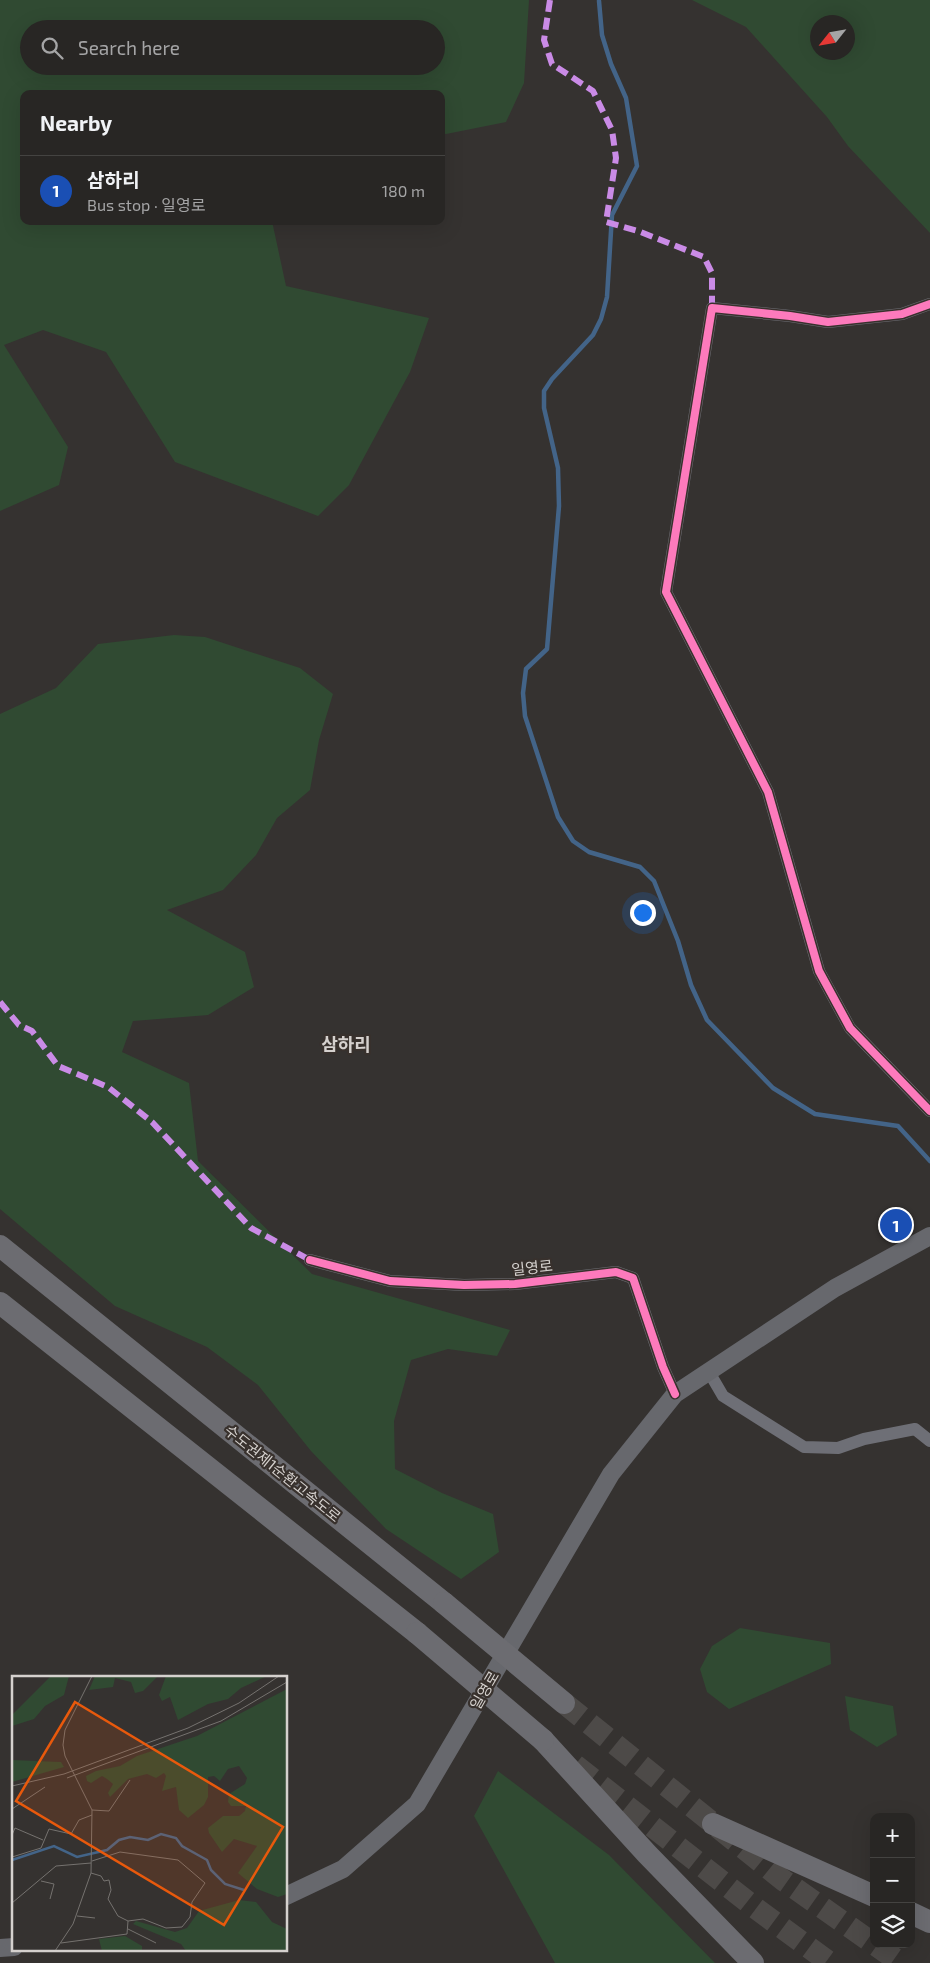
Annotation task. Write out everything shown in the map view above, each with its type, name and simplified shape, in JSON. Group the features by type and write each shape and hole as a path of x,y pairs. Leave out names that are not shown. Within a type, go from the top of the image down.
{"highway":[{"name":"수도권제1순환고속도로","path":"0,1246 444,1603 564,1703"},
{"path":"0,1303 417,1633 543,1740 647,1854 753,1963"},
{"path":"713,1824 870,1894"},
{"path":"915,1915 930,1922"}],"main road":[{"name":"일영로","path":"288,1895 343,1869 417,1804 611,1474 675,1394 835,1288 930,1236"}],"street":[{"path":"930,304 902,314 828,322 712,308 666,592 768,792 819,971 850,1028 930,1111"},
{"name":"일영로","path":"310,1260 390,1281 464,1285 515,1284 616,1272 633,1278 663,1367 675,1394"},
{"path":"709,1372 723,1396 804,1447 838,1448 864,1438 915,1429 930,1441"}],"green space":[{"path":"0,0 529,0 524,83 506,122 446,134 445,90 20,90 20,225 273,225 286,286 429,318 410,372 349,485 318,516 175,462 106,352 43,330 4,345 68,447 59,485 0,511"},
{"path":"692,0 930,0 930,233 848,146 827,117 746,27"},
{"path":"174,635 205,637 300,668 333,694 319,740 310,790 277,818 256,855 223,890 167,910 245,952 254,987 208,1015 133,1021 122,1052 189,1083 198,1161 312,1274 510,1330 497,1356 448,1349 411,1360 394,1421 395,1469 442,1493 493,1514 499,1552 461,1579 386,1529 311,1451 258,1385 207,1347 115,1306 0,1209 0,714 56,688 98,644"},
{"path":"740,1628 830,1643 831,1664 729,1709 707,1692 700,1669 712,1646"},
{"path":"845,1696 893,1706 897,1735 877,1747 850,1730"},
{"path":"498,1771 609,1855 715,1963 555,1963 474,1816"}],"waterway":[{"path":"599,1 602,35 611,64 626,98 637,166 612,215 607,297 601,319 593,335 552,379 544,391 544,408 558,468 559,506 547,649 526,669 523,693 525,716 558,817 573,841 589,852 640,867 654,881 678,941 691,985 707,1020 773,1088 815,1114 898,1126 930,1161"}],"tunnel":[{"path":"564,1703 783,1880 901,1963"},
{"path":"575,1765 754,1907 830,1963"}],"marked path":[{"path":"550,0 544,40 552,64 593,91 612,130 616,158 606,222 638,231 704,257 712,273 712,308"},
{"path":"0,1002 19,1025 32,1031 58,1066 108,1087 152,1122 251,1228 310,1260"}],"cycle path":[{"path":"930,304 902,314 828,322 712,308 666,592 768,792 819,971 850,1028 930,1111"},
{"path":"310,1260 390,1281 464,1285 515,1284 616,1272 633,1278 663,1367 675,1394"}],"place":[{"name":"삼하리","path":"896,1225"}],"district":[{"name":"삼하리","path":"346,1044"}]}
